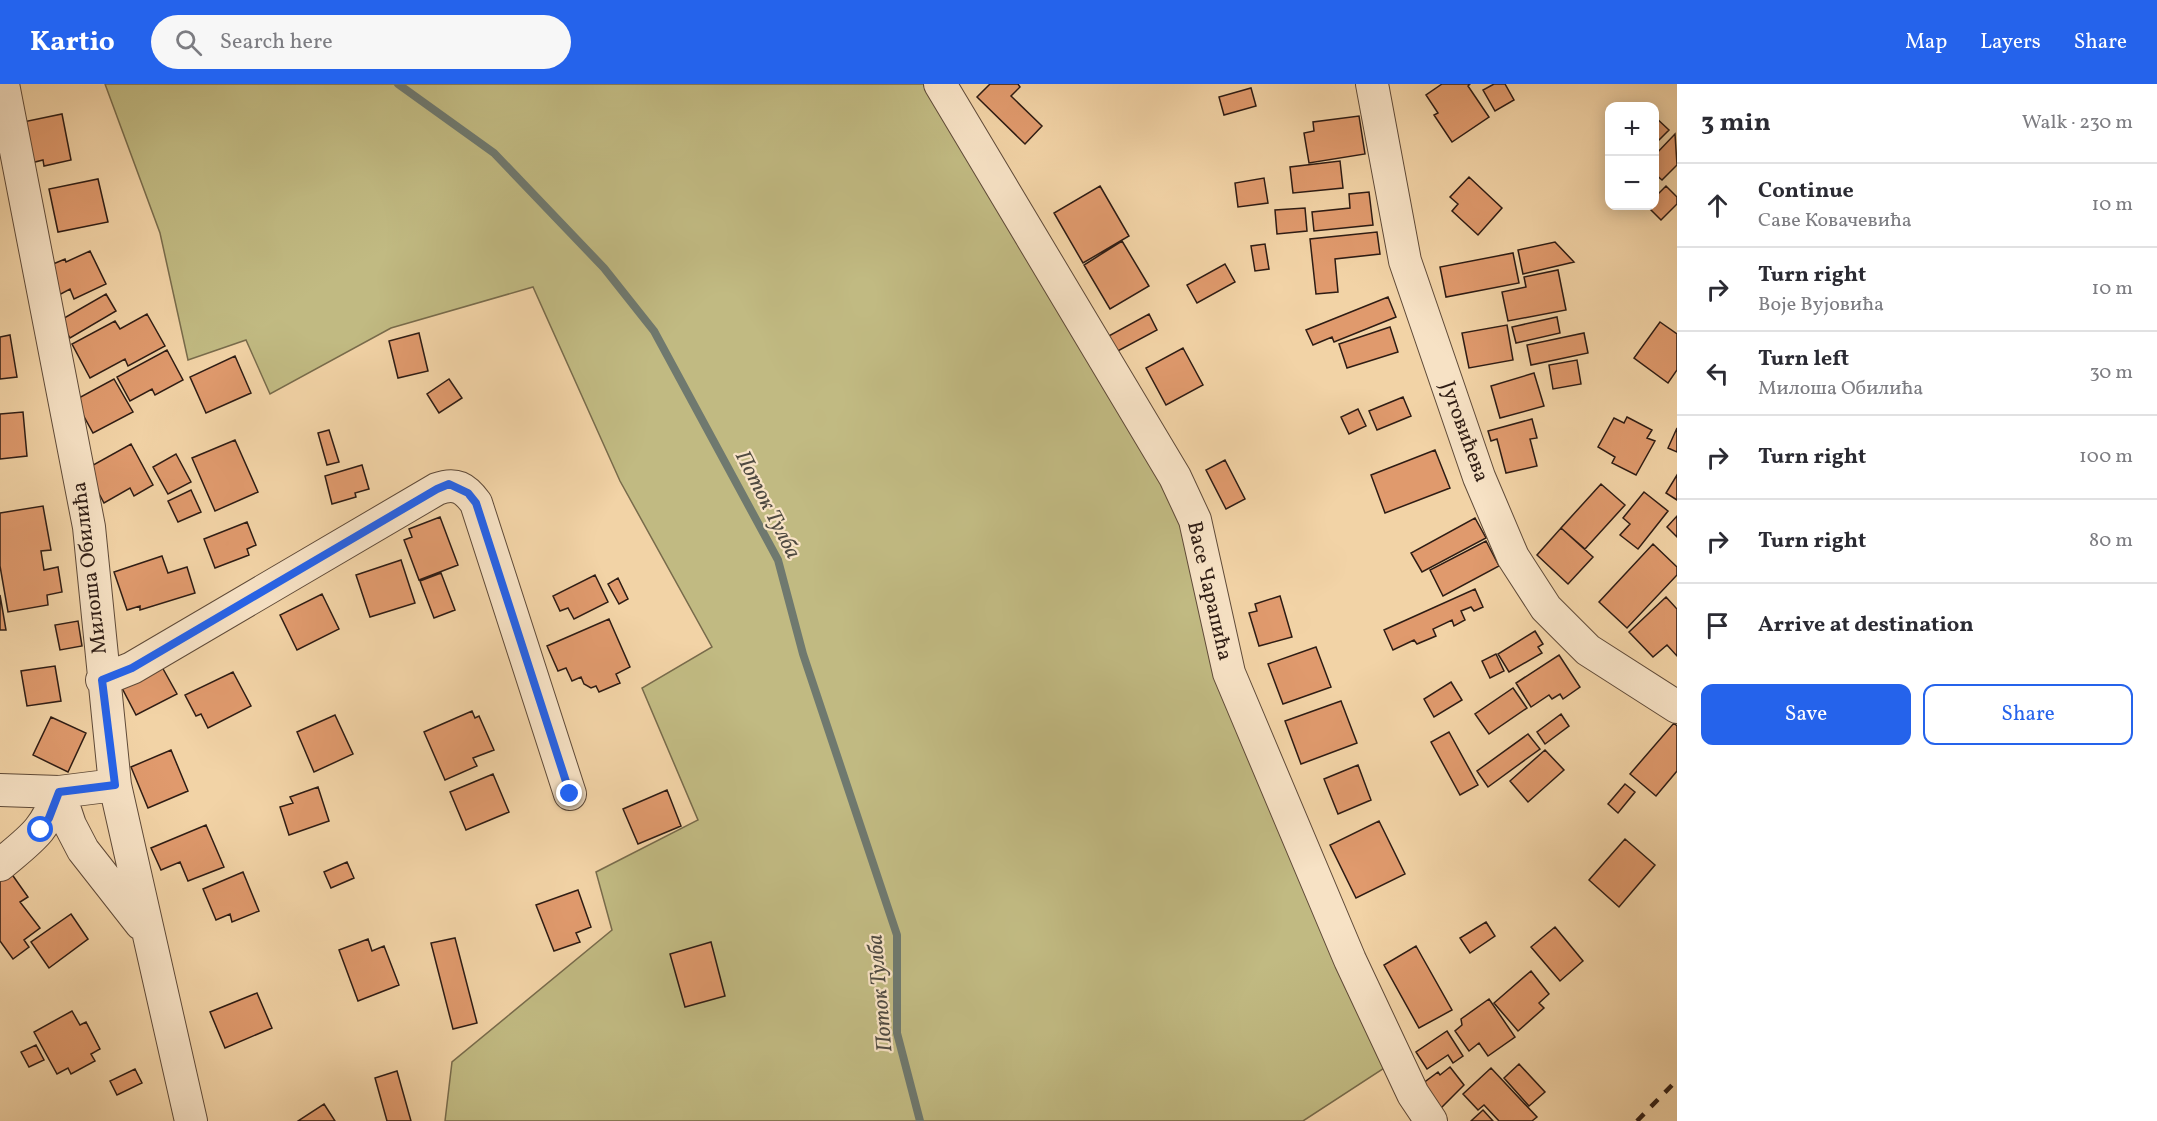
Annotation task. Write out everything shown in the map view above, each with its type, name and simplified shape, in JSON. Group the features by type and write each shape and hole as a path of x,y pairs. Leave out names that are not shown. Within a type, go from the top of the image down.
{"street":[{"name":"Милоша Обилића","path":"3,84 89,527 102,680 115,785 191,1121"},
{"name":"Васе Чарапића","path":"940,84 1174,477 1195,520 1229,673 1350,960 1413,1094 1431,1121"},
{"name":"Југовићева","path":"1372,84 1405,261 1479,477 1513,557 1546,608 1588,650 1677,707"},
{"path":"102,680 132,668 437,489 449,484 459,486 476,503 570,794"},
{"path":"0,790 59,792 115,785"},
{"path":"0,865 41,830 49,818 59,792"},
{"path":"59,792 70,825 83,850 147,932"}],"shaded area":[{"path":"105,84 945,84 1188,505 1198,567 1392,1063 1303,1121 445,1121 452,1062 612,930 596,872 698,820 642,688 712,647 620,481 533,287 391,328 270,394 246,340 188,360 160,233"}],"building":[{"path":"990,84 1018,84 1020,87 1011,96 1042,126 1025,144 977,97"},
{"path":"1442,84 1470,84 1468,86 1489,117 1452,142 1434,115 1438,113 1426,95"},
{"path":"1494,84 1505,84 1514,100 1495,111 1483,90"},
{"path":"1251,88 1256,106 1224,115 1219,97"},
{"path":"62,114 71,160 44,166 43,160 31,163 23,122"},
{"path":"1359,116 1365,154 1309,163 1304,133 1314,131 1313,122"},
{"path":"1659,121 1669,130 1659,140"},
{"path":"1675,134 1677,165 1662,180 1659,177 1659,151"},
{"path":"1340,161 1343,188 1293,193 1290,167"},
{"path":"1469,177 1502,208 1478,235 1452,211 1458,204 1450,197"},
{"path":"1264,178 1268,203 1238,207 1235,183"},
{"path":"98,179 108,222 58,232 49,189"},
{"path":"1100,186 1129,236 1083,263 1054,213"},
{"path":"1666,186 1677,197 1677,204 1661,220 1651,210 1659,210 1659,193"},
{"path":"1369,192 1373,225 1314,231 1312,212 1350,208 1349,194"},
{"path":"1305,208 1307,231 1277,234 1275,210"},
{"path":"1377,232 1380,254 1335,259 1338,292 1316,294 1310,239"},
{"path":"1122,241 1149,286 1110,309 1084,265"},
{"path":"1555,242 1574,262 1523,274 1518,250"},
{"path":"1265,244 1269,269 1255,271 1251,246"},
{"path":"90,251 106,284 74,299 70,289 59,295 46,267 65,259 66,262"},
{"path":"1513,253 1519,283 1446,297 1440,267"},
{"path":"1225,264 1235,282 1197,303 1187,285"},
{"path":"1558,270 1566,310 1508,321 1502,292 1526,287 1524,277"},
{"path":"106,294 116,311 70,338 59,321"},
{"path":"1388,297 1396,317 1334,342 1332,337 1313,345 1306,330"},
{"path":"147,314 165,346 128,366 125,359 90,378 72,344 115,321 120,329"},
{"path":"1149,314 1157,330 1114,353 1105,338"},
{"path":"1557,317 1560,333 1516,343 1512,327"},
{"path":"1660,322 1677,334 1677,370 1668,383 1634,358"},
{"path":"1507,325 1513,360 1469,368 1462,333"},
{"path":"1390,327 1398,352 1347,368 1339,344"},
{"path":"419,333 428,371 398,378 389,341"},
{"path":"1584,333 1588,353 1531,365 1527,345"},
{"path":"10,335 17,377 0,379 0,337"},
{"path":"1183,348 1203,385 1166,405 1146,368"},
{"path":"167,350 183,380 155,395 152,389 130,401 117,377"},
{"path":"235,356 251,393 206,413 190,377"},
{"path":"1577,360 1581,384 1553,389 1549,365"},
{"path":"1534,373 1544,406 1500,418 1491,386"},
{"path":"114,379 133,412 93,433 75,400"},
{"path":"449,379 462,398 439,413 427,394"},
{"path":"1403,397 1411,416 1377,430 1369,411"},
{"path":"1358,409 1366,426 1349,434 1341,417"},
{"path":"23,412 27,456 0,459 0,414"},
{"path":"1627,417 1652,430 1647,438 1655,441 1636,475 1612,463 1615,457 1598,447 1614,418 1624,423"},
{"path":"1532,419 1537,438 1530,439 1537,466 1506,473 1497,439 1491,441 1488,431"},
{"path":"1677,428 1677,452 1668,448"},
{"path":"329,430 339,462 327,465 318,433"},
{"path":"235,440 258,492 215,511 192,458"},
{"path":"131,444 153,485 134,496 130,488 104,503 86,469"},
{"path":"1435,450 1450,488 1385,513 1371,475"},
{"path":"176,454 191,482 168,494 153,467"},
{"path":"1225,460 1245,499 1226,509 1206,470"},
{"path":"362,465 369,489 355,493 356,497 332,504 325,476"},
{"path":"1677,475 1677,500 1666,493"},
{"path":"1601,484 1625,505 1585,549 1561,528"},
{"path":"191,490 201,512 178,522 168,501"},
{"path":"1644,492 1668,511 1638,549 1620,535 1630,524 1623,518"},
{"path":"43,506 51,550 41,551 44,570 58,567 62,592 47,595 48,605 8,612 0,566 0,513"},
{"path":"1677,516 1677,537 1667,527"},
{"path":"440,517 458,565 419,580 404,540 412,537 409,529"},
{"path":"1475,518 1486,538 1422,572 1411,553"},
{"path":"247,522 256,545 247,549 249,555 215,568 204,539"},
{"path":"1561,528 1593,557 1568,584 1537,555"},
{"path":"1486,541 1499,566 1443,596 1430,570"},
{"path":"1653,544 1677,567 1677,575 1627,628 1599,602"},
{"path":"162,556 168,573 187,567 195,593 140,610 140,606 127,610 114,572"},
{"path":"401,560 415,603 370,617 356,575"},
{"path":"441,573 455,610 434,618 420,581"},
{"path":"595,575 608,602 574,619 568,608 560,611 553,596"},
{"path":"618,578 628,599 619,604 608,584"},
{"path":"1475,589 1483,607 1474,611 1471,607 1461,611 1465,620 1454,626 1452,620 1433,629 1436,636 1417,644 1414,640 1393,650 1384,630"},
{"path":"322,594 339,629 297,650 280,615"},
{"path":"0,595 6,630 0,630"},
{"path":"1280,596 1292,637 1259,646 1249,613 1257,611 1255,604"},
{"path":"1666,597 1677,609 1677,656 1667,645 1653,657 1629,632"},
{"path":"609,619 630,667 616,674 620,683 599,692 596,686 591,688 584,684 581,677 572,681 566,668 558,671 547,646"},
{"path":"78,621 82,646 60,650 55,625"},
{"path":"1535,631 1543,644 1538,647 1542,653 1509,672 1498,654"},
{"path":"1316,647 1331,687 1283,704 1268,664"},
{"path":"1496,654 1504,671 1490,678 1482,661"},
{"path":"1559,655 1580,687 1563,699 1560,694 1552,699 1549,695 1531,707 1516,683"},
{"path":"55,666 61,701 27,706 21,671"},
{"path":"162,667 177,694 136,715 122,688"},
{"path":"233,672 251,706 208,728 201,714 196,716 185,695"},
{"path":"1451,682 1462,700 1434,717 1424,699"},
{"path":"1513,688 1527,708 1489,734 1475,714"},
{"path":"1341,701 1357,743 1301,764 1285,721"},
{"path":"472,711 475,718 479,716 494,750 473,758 477,766 445,780 424,732"},
{"path":"1561,714 1569,726 1545,744 1537,732"},
{"path":"335,715 353,754 314,772 297,732"},
{"path":"51,717 86,733 68,772 33,755"},
{"path":"1674,723 1677,726 1677,771 1656,796 1630,774"},
{"path":"1449,732 1478,785 1460,795 1431,742"},
{"path":"1528,734 1540,749 1488,787 1477,771"},
{"path":"171,750 188,791 148,808 131,767"},
{"path":"1545,750 1564,770 1528,802 1510,781"},
{"path":"1358,765 1371,800 1338,814 1324,779"},
{"path":"493,774 509,812 466,830 450,792"},
{"path":"1625,784 1635,792 1618,813 1608,804"},
{"path":"318,787 329,821 289,835 280,807 293,803 290,797"},
{"path":"667,790 681,826 638,844 623,809"},
{"path":"1379,821 1405,874 1356,898 1330,845"},
{"path":"206,825 224,867 188,881 180,862 161,870 151,848"},
{"path":"1625,839 1655,865 1619,907 1589,880"},
{"path":"347,862 354,878 331,888 324,872"},
{"path":"243,872 259,911 232,922 230,914 216,920 203,889"},
{"path":"11,873 28,897 20,902 40,928 24,940 29,947 13,959 0,941 0,881"},
{"path":"578,890 591,927 576,933 580,942 554,951 536,905"},
{"path":"71,914 88,939 49,968 31,942"},
{"path":"1486,922 1495,936 1470,953 1460,938"},
{"path":"1555,927 1583,961 1560,981 1531,947"},
{"path":"455,938 477,1023 453,1029 431,943"},
{"path":"368,939 372,951 384,946 399,985 358,1001 339,950"},
{"path":"711,942 725,996 685,1007 670,954"},
{"path":"1416,946 1452,1010 1419,1028 1384,965"},
{"path":"1531,971 1549,994 1539,1003 1544,1008 1518,1031 1494,1003"},
{"path":"257,993 272,1028 225,1048 210,1012"},
{"path":"1489,999 1515,1037 1488,1056 1479,1043 1469,1051 1455,1031 1462,1025 1461,1019"},
{"path":"72,1011 80,1025 86,1022 100,1049 91,1054 95,1061 71,1074 68,1068 57,1074 34,1032"},
{"path":"1447,1031 1463,1056 1453,1063 1448,1055 1427,1069 1416,1052"},
{"path":"36,1045 44,1060 29,1067 21,1052"},
{"path":"1519,1064 1545,1092 1529,1106 1504,1078"},
{"path":"1450,1067 1464,1085 1439,1110 1422,1084 1438,1072 1440,1075"},
{"path":"1491,1068 1537,1117 1532,1121 1499,1121 1484,1105 1478,1110 1463,1094"},
{"path":"135,1069 142,1083 117,1095 110,1081"},
{"path":"397,1071 411,1121 387,1121 375,1078"},
{"path":"324,1104 335,1121 298,1121"},
{"path":"1483,1110 1493,1121 1471,1121"}],"waterway":[{"name":"Поток Тулба","path":"398,84 494,153 604,268 654,331 778,560 803,654 897,935 897,1033 920,1121"}],"railway":[{"path":"1637,1121 1677,1080"}],"route":[{"path":"41,830 49,818 59,792 115,785 102,680 132,668 449,484 459,486 476,503 570,794"}]}
